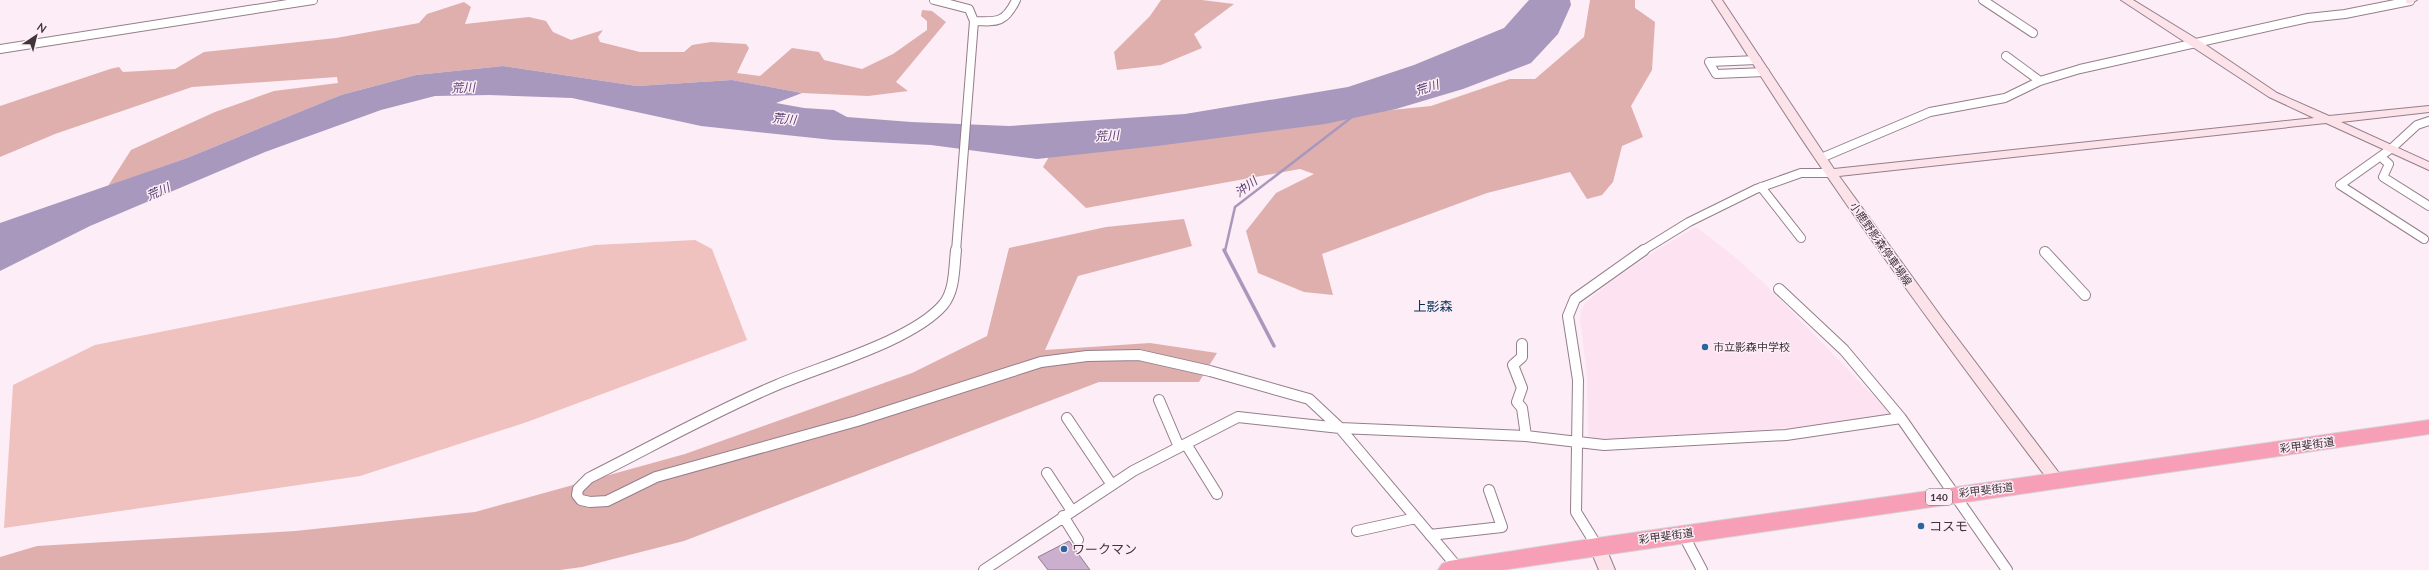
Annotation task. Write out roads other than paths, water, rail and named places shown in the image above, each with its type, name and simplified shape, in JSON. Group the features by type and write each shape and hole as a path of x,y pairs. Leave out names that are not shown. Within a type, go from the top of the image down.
{"highway":[{"name":"彩甲斐街道","path":"1457,570 1597,546 1955,494 2057,481 2429,426"}],"street":[{"path":"251,0 251,10"},
{"path":"0,49 313,0"},
{"path":"934,0 969,9 974,21 968,82 960,222 951,291 943,305 924,322 872,348 776,384 589,478 578,489 577,495 581,500 590,502 607,501 656,477 857,421 1041,362 1086,356 1139,355 1277,388 1309,399 1340,428 1416,518 1457,570"},
{"path":"974,21 1003,20 1010,15 1016,0"},
{"name":"小鹿野影森停車場線","path":"1717,0 1831,173 1937,324 2057,481"},
{"path":"1983,0 2033,33"},
{"path":"2126,0 2196,43 2272,95 2429,166"},
{"path":"1821,158 1930,112 2005,98 2040,81 2080,69 2308,18 2345,14 2411,0"},
{"path":"2006,56 2040,81"},
{"path":"1757,60 1709,62 1716,74 1765,72"},
{"path":"1607,570 1597,546 1576,512 1578,380 1568,316 1575,299 1636,255 1689,222 1761,187 1801,173 1831,173 2424,110 2429,120 2417,125 2381,157 2340,185 2424,239"},
{"path":"2381,157 2389,164 2383,177 2429,206"},
{"path":"1761,187 1801,238"},
{"path":"2045,252 2085,295"},
{"path":"1779,289 1827,332 1864,370 1901,418 2007,570"},
{"path":"1522,344 1522,358 1513,365 1522,388 1517,402 1522,408 1526,436"},
{"path":"1159,400 1182,446 1217,494"},
{"path":"984,570 1112,485 1238,417 1340,428 1526,436 1604,445 1786,435 1901,418"},
{"path":"1067,418 1112,485"},
{"path":"1047,473 1078,540"},
{"path":"1430,535 1502,527 1489,490"},
{"path":"1357,531 1416,518"},
{"path":"1683,534 1702,570"}],"water":[{"name":"荒川","path":"1529,0 1570,0 1571,5 1558,34 1531,63 1463,89 1396,109 1325,124 1157,146 1037,159 931,145 833,140 701,126 572,98 489,95 435,96 381,110 265,152 90,226 0,271 0,223 187,158 341,95 416,75 503,66 637,86 732,80 802,93 776,103 804,108 834,110 847,117 911,122 1009,126 1185,114 1348,87 1414,65 1504,28"}],"waterway":[{"name":"沖川","path":"1225,251 1235,207 1352,117"},
{"name":"沖川","path":"1224,250 1274,346"}],"place":[{"name":"市立影森中学校","path":"1705,347"},
{"name":"コスモ","path":"1921,526"},
{"name":"ワークマン","path":"1064,549"}],"district":[{"name":"上影森","path":"1433,306"}]}
